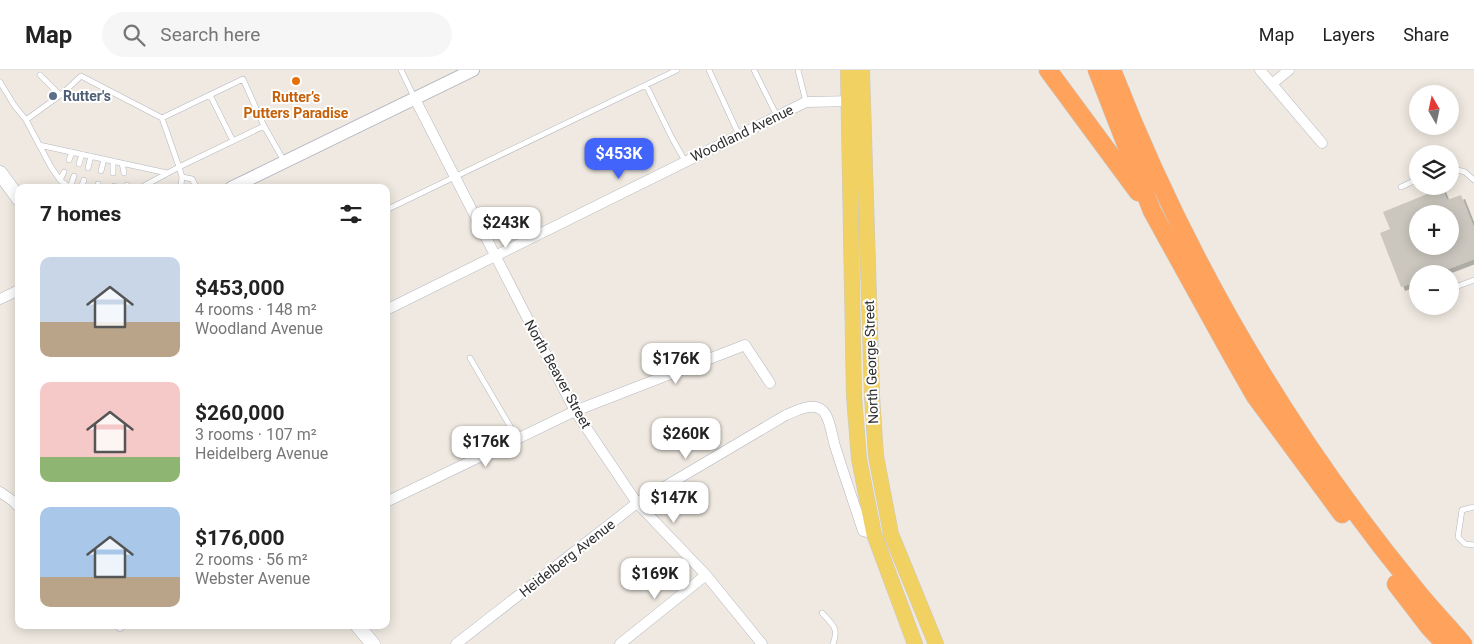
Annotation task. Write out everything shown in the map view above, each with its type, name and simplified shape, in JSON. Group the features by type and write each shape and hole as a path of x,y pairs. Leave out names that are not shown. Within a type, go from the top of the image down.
{"highway":[{"path":"1048,70 1152,211 1255,396 1336,506 1429,627 1445,644"},
{"path":"1097,70 1152,211"},
{"path":"1112,70 1127,109 1174,214 1216,294 1265,379 1332,480 1416,590 1463,644"},
{"path":"1122,70 1127,109"},
{"path":"1416,590 1474,637"}],"main road":[{"name":"North George Street","path":"848,70 856,101 876,456 891,534 936,644"},
{"name":"North George Street","path":"862,70 856,101 854,396 859,459 874,534 915,644"},
{"path":"0,173 15,194"},
{"path":"360,629 373,644"}],"street":[{"path":"239,184 473,70"},
{"path":"1260,70 1322,143"},
{"path":"1272,84 1289,70"},
{"name":"North Beaver Street","path":"415,99 575,411 637,503 706,576 762,644"},
{"name":"Woodland Avenue","path":"390,308 738,134 806,102 856,101"},
{"path":"0,300 15,292"},
{"path":"390,500 575,411 745,345 770,383"},
{"name":"Heidelberg Avenue","path":"456,644 637,503 786,415 813,406 822,410 827,417 863,531 874,534"},
{"path":"0,492 15,502"},
{"path":"620,644 706,576"}],"lane":[{"path":"78,70 81,76 162,118 182,177 181,184"},
{"path":"400,70 415,99"},
{"path":"390,208 677,70"},
{"path":"709,70 738,134"},
{"path":"754,70 777,116"},
{"path":"798,70 806,102"},
{"path":"40,75 60,95"},
{"path":"26,120 60,95 81,76"},
{"path":"162,118 243,79 264,126 284,162"},
{"path":"0,82 26,120 51,167 65,184"},
{"path":"646,85 685,161"},
{"path":"210,95 233,141"},
{"path":"147,184 264,126"},
{"path":"39,144 122,163 133,168 166,174"},
{"path":"69,160 72,152"},
{"path":"79,164 82,154"},
{"path":"88,168 91,156"},
{"path":"101,172 104,159"},
{"path":"113,162 113,173"},
{"path":"122,163 124,173"},
{"path":"1459,170 1465,172 1474,180"},
{"path":"60,180 64,172"},
{"path":"71,184 74,176"},
{"path":"182,177 192,179 194,184"},
{"path":"82,184 84,180"},
{"path":"139,180 140,184"},
{"path":"1401,187 1409,183"},
{"path":"1459,286 1474,280"},
{"path":"470,358 518,439"},
{"path":"1474,507 1462,510 1458,537 1465,544 1474,545"},
{"path":"822,614 834,626 837,636 834,644"}],"building":[{"path":"1425,195 1445,195 1447,200 1461,195 1474,228 1474,259 1458,265 1409,265 1409,284 1401,287 1380,233 1390,229 1383,212"}],"place":[{"name":"Rutter’s Putters Paradise","path":"296,81"},
{"name":"Rutter's","path":"53,96"}]}
